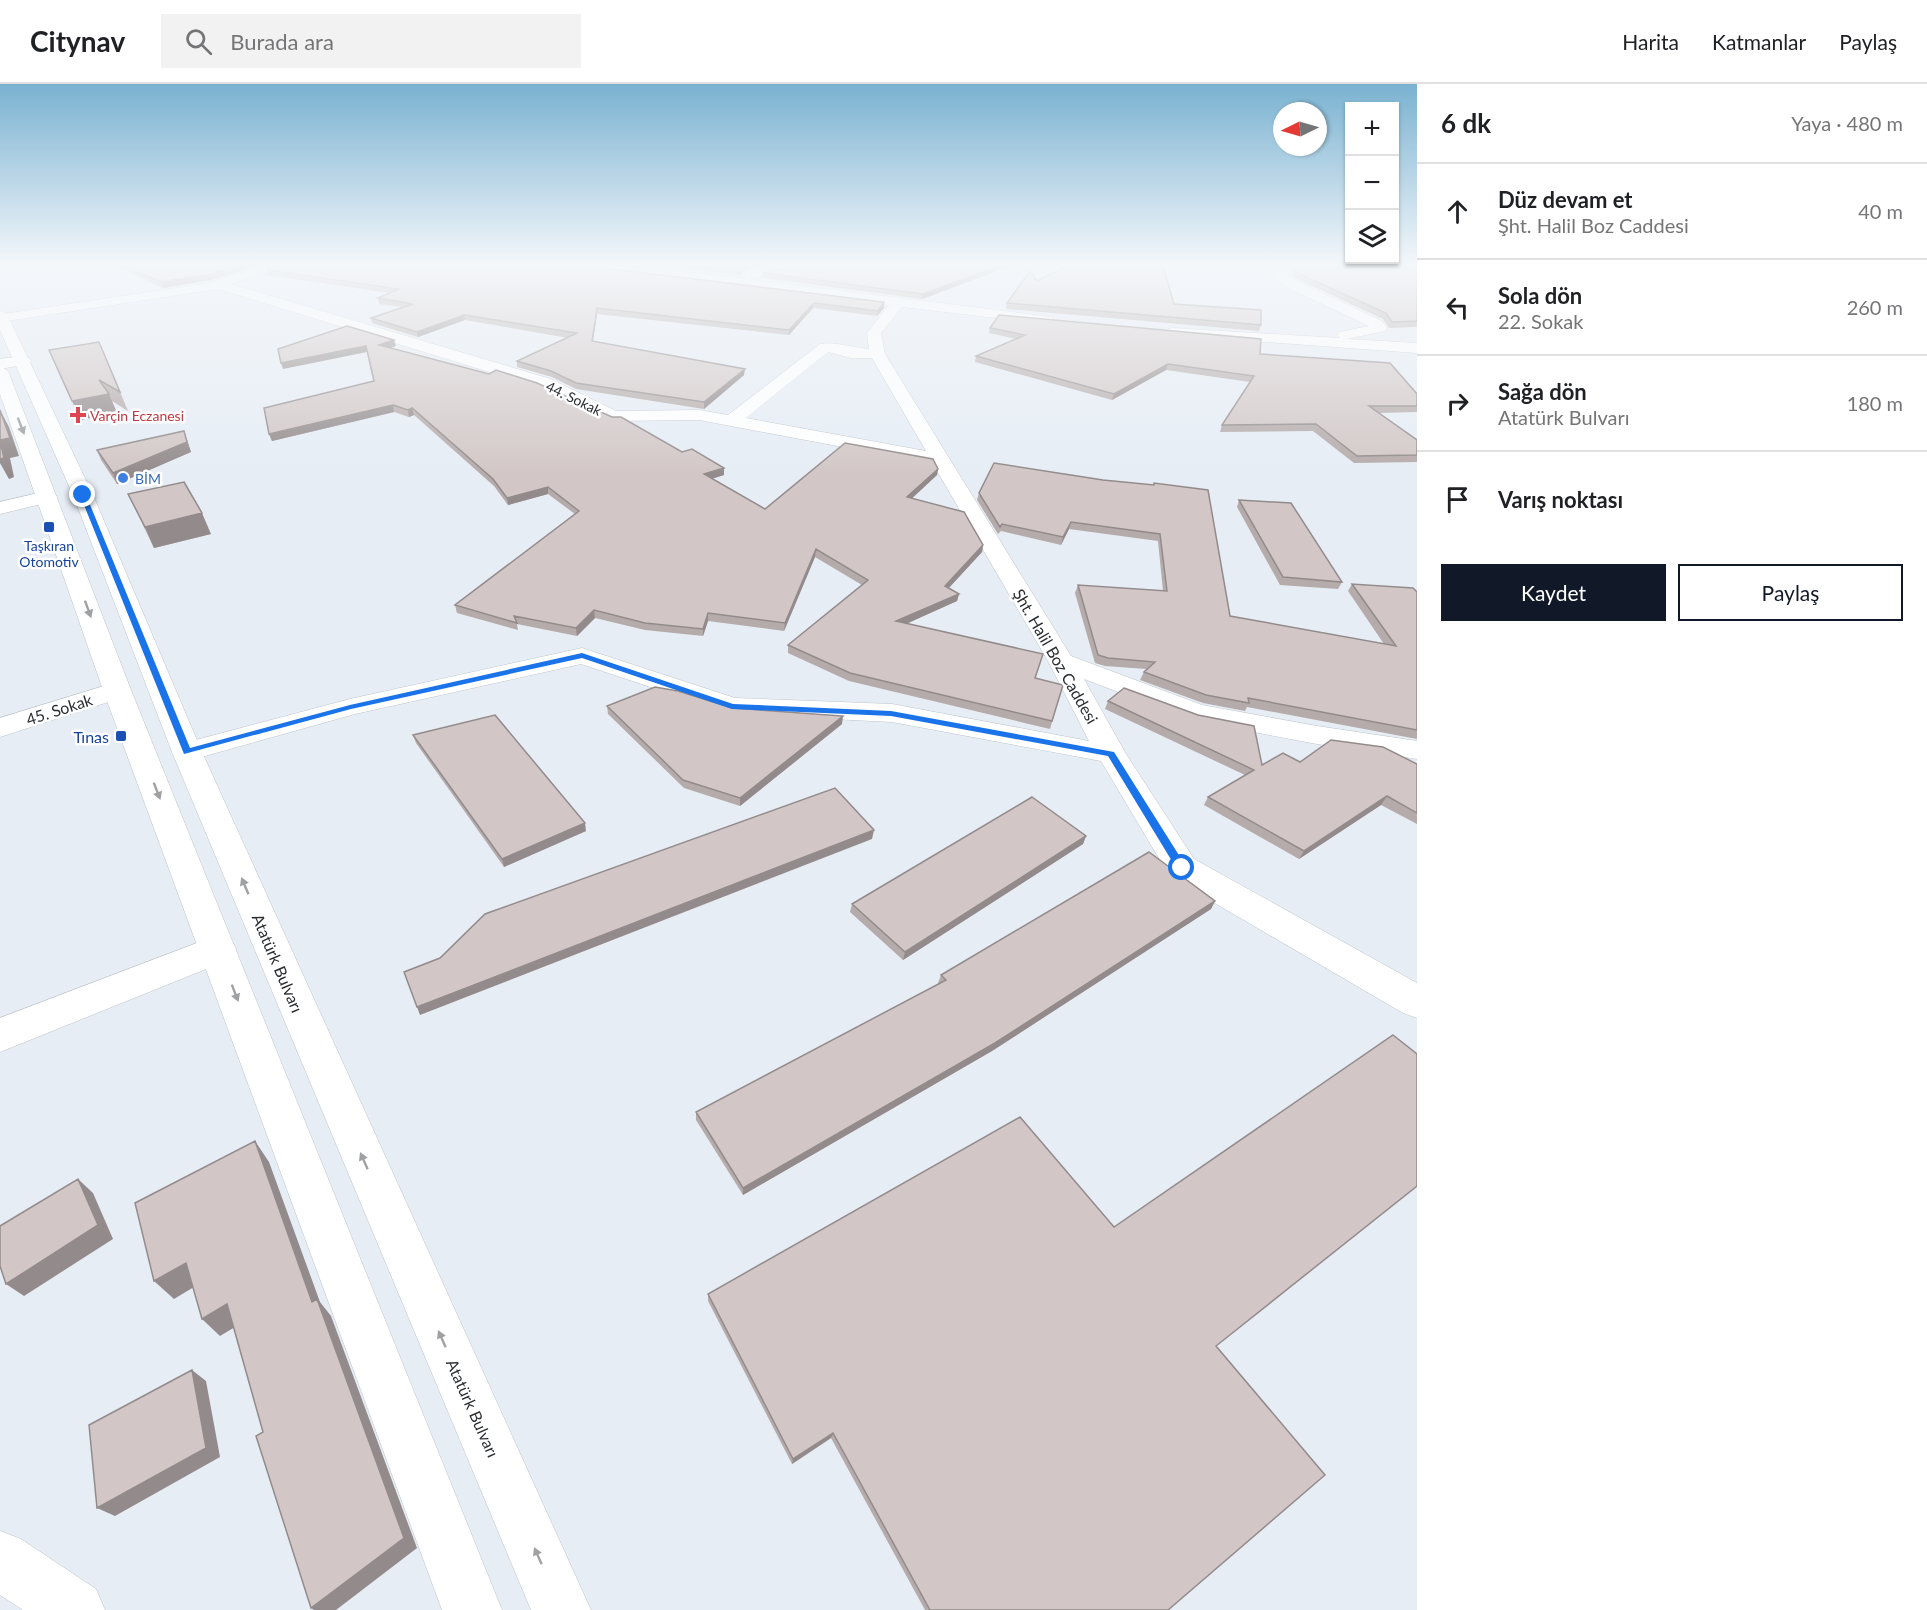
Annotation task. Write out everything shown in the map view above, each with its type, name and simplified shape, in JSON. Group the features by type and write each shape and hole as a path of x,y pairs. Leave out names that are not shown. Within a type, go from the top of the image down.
{"street":[{"name":"Atatürk Bulvarı","path":"4,334 8,366 48,497 117,690 472,1610"},
{"name":"44. Sokak","path":"383,334 545,383 613,416 699,415 939,459"},
{"path":"732,421 825,347 851,353 877,354 874,334"},
{"path":"1215,334 1417,348"},
{"path":"1314,341 1348,334"},
{"path":"1314,341 1326,355"},
{"name":"Şht. Halil Boz Caddesi","path":"877,354 1061,661 1111,754 1182,868 1417,1002"},
{"name":"Atatürk Bulvarı","path":"8,366 83,495 187,752 561,1610"},
{"path":"0,508 48,497"},
{"path":"187,752 350,707 582,656 732,706 891,713 1111,754"},
{"path":"1061,661 1195,712 1317,735 1417,750"},
{"name":"45. Sokak","path":"0,728 117,690"},
{"path":"0,1035 218,949"},
{"path":"0,1560 75,1610"}],"building":[{"path":"322,334 375,334 394,340 379,345 489,374 496,370 537,383 612,417 621,417 682,452 692,449 724,468 704,474 765,509 845,443 933,459 938,469 907,497 964,512 983,545 945,586 959,594 896,621 1043,654 1035,678 1063,685 1052,721 850,673 788,645 868,580 816,549 785,623 708,613 703,629 645,623 594,610 576,628 514,616 517,623 455,605 579,511 548,487 507,498 493,479 412,408 408,410 393,405 269,434 264,408 374,381 366,346 281,363 278,349"},
{"path":"574,334 593,334 592,341 745,369 704,402 576,383 551,371 517,361"},
{"path":"1021,334 1209,334 1261,339 1260,354 1390,363 1417,394 1417,406 1369,406 1417,440 1417,455 1357,456 1316,424 1222,425 1254,376 1168,364 1114,394 976,356 1025,335"},
{"path":"99,342 120,392 99,380 109,394 72,401 49,350"},
{"path":"0,410 10,438 0,440"},
{"path":"184,431 187,442 113,473 97,450"},
{"path":"0,441 4,458 0,459"},
{"path":"994,463 1103,480 1154,485 1154,483 1208,490 1230,616 1396,646 1352,584 1413,588 1417,592 1417,730 1248,698 1249,703 1206,695 1144,672 1155,662 1098,655 1078,585 1167,591 1160,534 1071,522 1063,537 1002,524 1000,527 979,493"},
{"path":"184,482 202,513 145,527 128,494"},
{"path":"1239,500 1291,503 1342,582 1283,577"},
{"path":"655,687 678,691 732,708 843,716 740,798 683,780 607,706"},
{"path":"1124,688 1198,715 1254,726 1262,765 1283,753 1300,762 1331,740 1383,747 1417,764 1417,813 1387,796 1304,851 1208,797 1254,770 1108,701"},
{"path":"495,715 585,823 502,859 413,735"},
{"path":"835,788 874,830 417,1007 404,972 440,958 485,914"},
{"path":"1032,797 1086,836 905,952 852,904"},
{"path":"1149,852 1215,901 995,1043 743,1188 696,1112 946,980 941,975"},
{"path":"1393,1035 1417,1054 1417,1186 1216,1346 1325,1475 1168,1610 930,1610 833,1433 793,1459 708,1294 1020,1117 1114,1227"},
{"path":"255,1141 312,1302 317,1299 404,1538 311,1608 256,1436 263,1432 227,1304 202,1319 186,1263 154,1281 135,1203"},
{"path":"78,1179 98,1225 6,1284 0,1266 0,1226"},
{"path":"192,1370 206,1448 97,1508 89,1425"}],"place":[{"name":"Varçin Eczanesi","path":"78,415"},
{"name":"BİM","path":"123,478"},
{"name":"Taşkıran Otomotiv","path":"49,527"},
{"name":"Tınas","path":"121,736"}],"route":[{"path":"83,495 187,752 245,738 350,707 582,656 732,706 891,713 1111,754 1182,868"}]}
